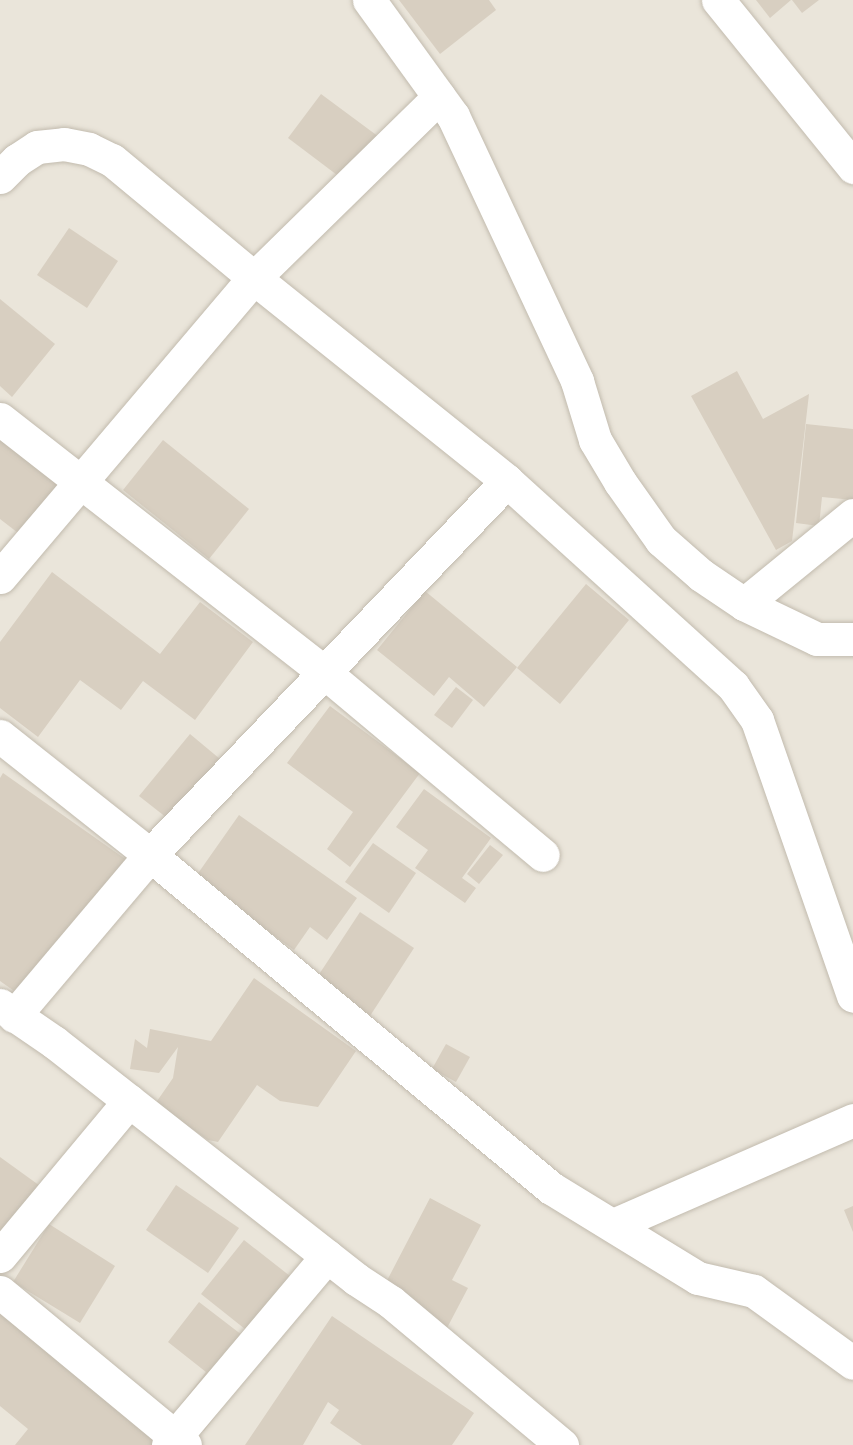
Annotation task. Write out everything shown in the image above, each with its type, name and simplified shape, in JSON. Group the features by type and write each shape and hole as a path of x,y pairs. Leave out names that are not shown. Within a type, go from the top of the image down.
{"street":[{"path":"369,0 453,116 577,381 595,440 620,482 661,540 701,575 744,604 817,639 853,639"},
{"path":"718,0 853,167"},
{"path":"0,577 254,278 439,97"},
{"path":"0,177 17,160 38,147 63,144 89,149 112,160 254,278 507,481 733,686 757,720 853,996"},
{"path":"0,419 324,672 543,855"},
{"path":"507,481 150,855 7,1011 54,1042 327,1256 392,1302 542,1439"},
{"path":"744,604 853,515"},
{"path":"0,736 150,855 551,1188 698,1278 754,1291 853,1363"},
{"path":"0,1256 129,1101"},
{"path":"613,1225 853,1120"},
{"path":"0,1292 176,1442 327,1256"}],"shaded area":[{"path":"0,0 853,0 853,1445 0,1445"}],"building":[{"path":"399,0 489,0 496,10 440,54"},
{"path":"756,0 791,0 770,18"},
{"path":"792,0 819,0 802,13"},
{"path":"321,94 379,137 345,181 288,138"},
{"path":"69,228 118,261 87,308 37,275"},
{"path":"0,299 55,344 12,397 0,386"},
{"path":"737,371 763,419 809,394 792,541 776,550 691,396"},
{"path":"806,424 853,429 853,500 822,497 819,526 796,523"},
{"path":"0,431 78,489 35,546 0,519"},
{"path":"163,440 249,509 209,559 123,490"},
{"path":"52,572 160,654 200,602 253,642 195,720 143,681 121,710 80,680 38,737 0,708 0,642"},
{"path":"586,584 629,620 560,704 517,668"},
{"path":"425,591 517,667 484,707 449,677 434,696 377,650"},
{"path":"456,687 473,700 452,728 434,715"},
{"path":"330,706 420,773 350,867 327,849 353,812 287,763"},
{"path":"190,734 226,764 181,829 139,796"},
{"path":"3,773 141,870 41,1010 0,981 0,778"},
{"path":"424,789 491,838 462,878 476,888 465,903 415,868 428,850 396,827"},
{"path":"239,815 357,898 327,940 310,927 294,950 194,879"},
{"path":"373,843 416,873 389,913 345,882"},
{"path":"490,845 503,855 479,884 467,874"},
{"path":"360,912 414,948 370,1016 316,979"},
{"path":"254,978 356,1051 318,1107 280,1101 257,1085 218,1142 208,1140 155,1104 173,1078 178,1047 159,1073 130,1069 135,1039 147,1048 150,1029 211,1041"},
{"path":"446,1044 470,1057 456,1082 432,1069"},
{"path":"0,1157 54,1196 0,1260"},
{"path":"176,1185 239,1228 208,1273 146,1230"},
{"path":"430,1198 481,1225 452,1280 468,1288 447,1328 380,1294"},
{"path":"853,1206 853,1232 844,1210"},
{"path":"49,1224 115,1266 80,1323 13,1282"},
{"path":"244,1240 313,1294 270,1349 201,1294"},
{"path":"199,1302 264,1352 204,1431 176,1411 206,1372 168,1342"},
{"path":"0,1314 164,1445 15,1445 28,1429 0,1406"},
{"path":"332,1316 474,1413 452,1445 362,1445 330,1423 339,1410 328,1402 303,1445 245,1445"}]}
